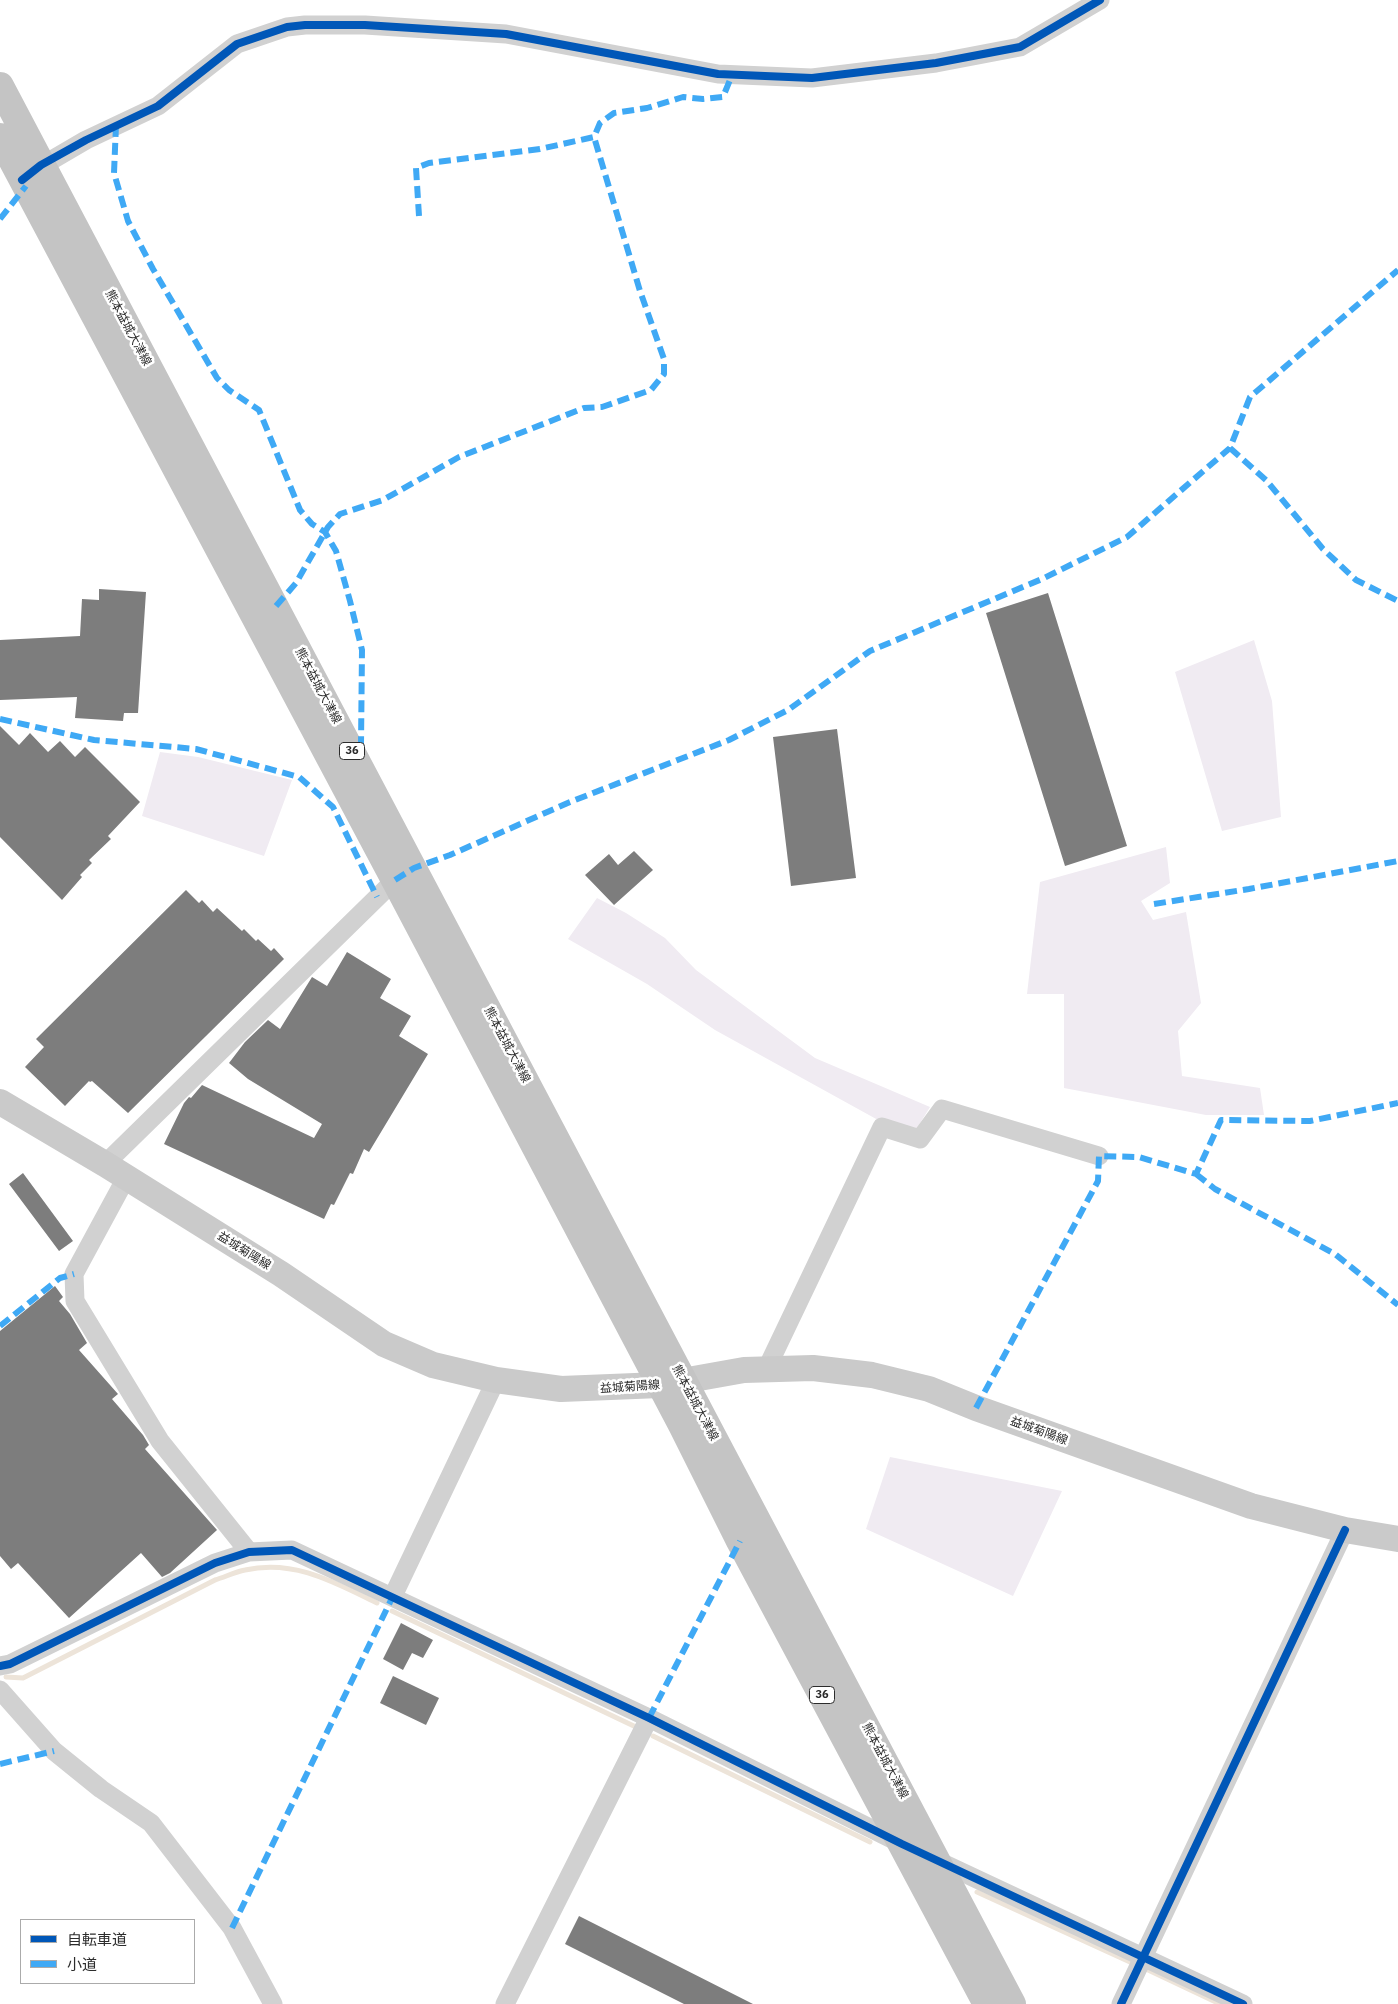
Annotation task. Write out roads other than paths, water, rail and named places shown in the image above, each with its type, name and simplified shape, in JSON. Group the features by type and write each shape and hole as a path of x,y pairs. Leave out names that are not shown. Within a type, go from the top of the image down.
{"main road":[{"name":"熊本益城大津線","path":"0,86 32,172 395,880 937,1861 1012,2004"},
{"name":"熊本益城大津線","path":"0,137 32,172 672,1383 740,1541 987,2004"},
{"name":"益城菊陽線","path":"0,1102 116,1171 281,1274 384,1344 433,1365 496,1380 560,1389 672,1383 744,1370 813,1368 872,1375 929,1389 985,1412 1251,1506 1345,1530 1398,1539"}],"street":[{"path":"32,172 86,140 158,106 237,44 287,27 305,25 365,25 506,34 718,74 812,78 936,63 1020,48 1100,0"},
{"path":"249,1552 160,1442 75,1301 74,1274 116,1171 395,880"},
{"path":"766,1370 882,1126 920,1139 942,1109 1099,1156"},
{"path":"393,1596 496,1380"},
{"path":"1121,2004 1345,1530"},
{"path":"0,1666 10,1664 215,1563 249,1552 292,1550 649,1718 937,1861 1242,2004"},
{"path":"0,1690 54,1751 102,1789 151,1823 232,1928 272,2004"},
{"path":"505,2004 649,1718"}],"waterway":[{"path":"6,1677 23,1678 215,1580 245,1570 263,1567 297,1570 329,1580 377,1603"},
{"path":"392,1611 638,1728"},
{"path":"653,1736 870,1842"},
{"path":"977,1892 1130,1962"},
{"path":"1146,1969 1220,2004"}]}
